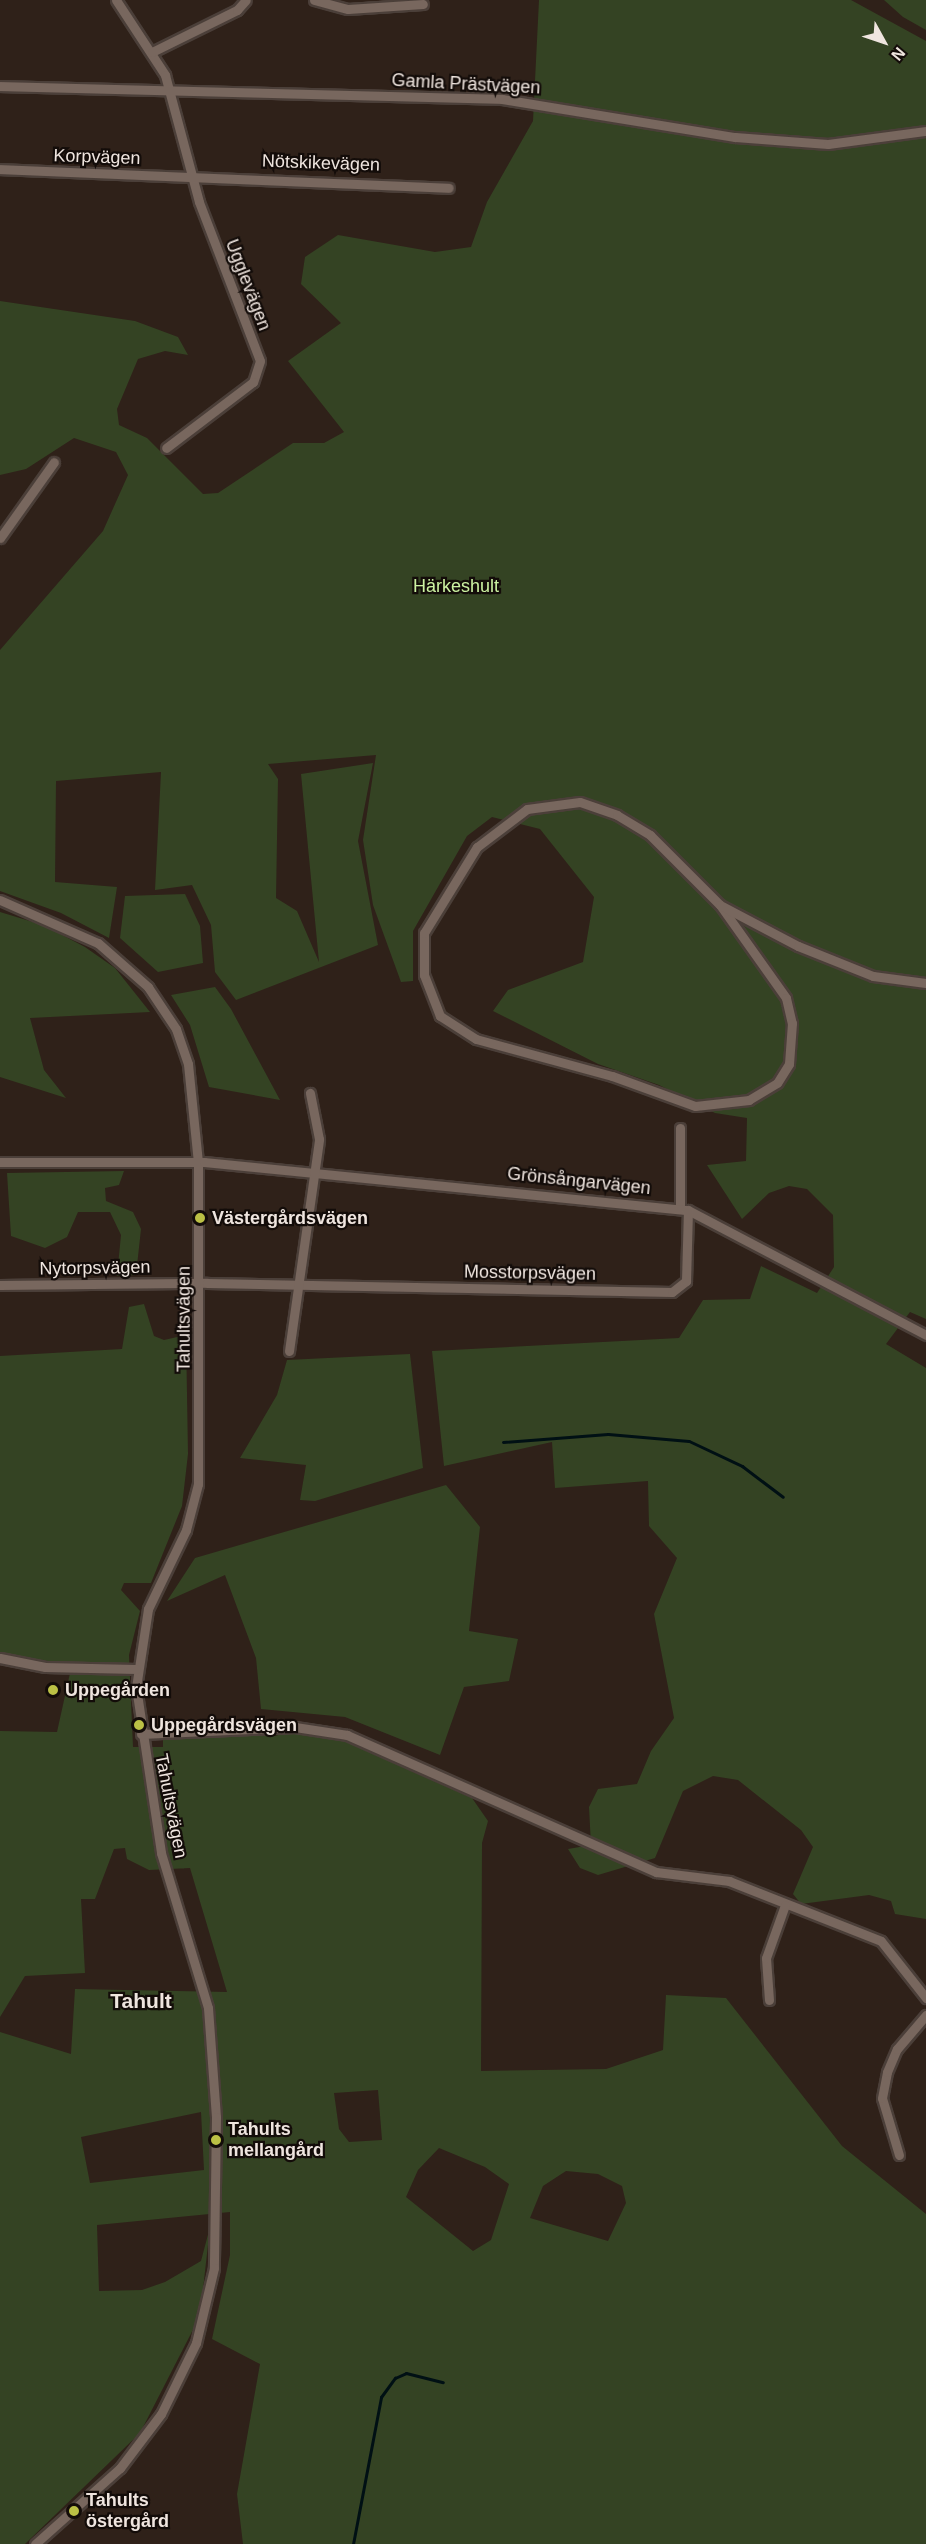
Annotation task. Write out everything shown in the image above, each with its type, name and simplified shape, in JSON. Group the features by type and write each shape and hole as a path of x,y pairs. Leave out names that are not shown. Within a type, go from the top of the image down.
{"street":[{"name":"Ugglevägen","path":"116,0 152,52 172,93 193,177 261,371 166,448"},
{"path":"152,52 237,10 246,0"},
{"path":"314,0 348,9 423,4"},
{"name":"Gamla Prästvägen","path":"0,86 172,93 502,99 797,142 873,141 926,131"},
{"name":"Korpvägen","path":"0,169 193,177"},
{"name":"Nötskikevägen","path":"193,177 449,188"},
{"path":"0,538 54,462"},
{"path":"720,905 786,998 792,1023 789,1064 777,1083 740,1103 695,1106 612,1076 476,1039 441,1016 424,975 424,933 452,882 477,847 527,809 580,802 617,815 668,849 720,905 798,946 863,972 926,983"},
{"name":"Tahultsvägen","path":"0,900 98,943 158,1001 176,1029 195,1088 198,1162 196,1283 198,1484 186,1530 148,1609 136,1669 141,1734 161,1853 208,2008 216,2222 206,2310 181,2382 120,2468 35,2544"},
{"path":"289,1351 312,1170 319,1138 310,1093"},
{"path":"680,1128 684,1209"},
{"path":"0,1162 198,1162"},
{"name":"Grönsångarvägen","path":"198,1162 312,1170 684,1209 926,1335"},
{"name":"Mosstorpsvägen","path":"196,1283 672,1292 686,1281 684,1209"},
{"name":"Nytorpsvägen","path":"0,1285 196,1283"},
{"path":"0,1658 45,1667 136,1669"},
{"path":"141,1734 295,1727 336,1731 656,1872 729,1881 881,1941 926,1998"},
{"path":"770,2000 766,1959 785,1905"},
{"path":"899,2155 882,2098 897,2049 926,2015"}],"green space":[{"name":"Härkeshult","path":"539,0 851,0 926,41 926,1319 910,1312 886,1344 926,1368 926,1919 895,1914 891,1901 869,1895 801,1904 793,1894 813,1847 801,1830 738,1780 713,1776 683,1791 655,1858 598,1875 580,1868 568,1849 591,1845 589,1807 598,1789 637,1784 651,1751 674,1718 654,1614 677,1558 649,1526 648,1481 555,1488 552,1442 444,1466 432,1351 679,1338 703,1300 750,1299 761,1266 817,1293 834,1267 833,1215 807,1189 789,1186 769,1193 742,1219 707,1165 746,1161 747,1118 715,1113 659,1085 598,1064 493,1011 508,990 583,962 594,897 540,829 492,817 467,836 413,931 413,981 401,982 373,905 363,840 376,755 268,764 278,779 276,898 297,911 319,962 301,774 373,763 358,841 378,945 236,1000 215,972 211,925 192,885 155,890 161,772 56,781 55,882 117,887 109,938 61,913 0,891 0,650 103,531 128,475 116,452 74,438 26,469 0,475 0,301 135,321 178,337 188,355 165,351 138,359 117,409 119,425 147,438 203,494 218,493 293,443 324,443 344,432 288,361 341,323 301,284 305,257 338,235 435,252 471,247 487,202 533,121"},
{"path":"884,0 926,0 926,30 903,17"},
{"path":"185,894 200,926 203,963 158,972 120,938 125,896"},
{"path":"0,912 43,925 85,947 115,968 150,1012 30,1018 44,1070 66,1098 0,1077"},
{"path":"215,987 231,1009 280,1100 209,1087 190,1025 171,995"},
{"path":"124,1171 119,1185 105,1188 106,1201 133,1212 141,1229 136,1275 117,1276 121,1235 110,1212 78,1212 67,1237 45,1248 11,1236 7,1173"},
{"path":"144,1304 154,1336 164,1340 186,1335 188,1454 182,1506 151,1583 124,1583 121,1590 140,1611 129,1655 133,1747 163,1747 163,1736 275,1736 292,1731 335,1737 472,1798 488,1821 482,1843 481,2071 606,2069 663,2050 666,1995 726,1998 842,2146 926,2214 926,2544 243,2544 237,2494 260,2364 212,2339 230,2255 230,2212 97,2225 99,2291 142,2290 165,2282 201,2261 210,2227 200,2316 140,2433 25,2544 0,2544 0,2032 71,2054 75,1989 227,1992 190,1868 149,1870 127,1859 125,1848 114,1849 95,1899 81,1899 85,1973 25,1976 0,2017 0,1731 57,1732 72,1664 0,1655 0,1356 122,1349 129,1307","holes":["378,2090 382,2140 349,2142 339,2129 334,2093","201,2112 204,2170 90,2183 81,2137","439,2148 485,2167 509,2184 491,2240 473,2251 406,2197 418,2170","566,2171 598,2174 622,2186 626,2203 608,2241 530,2218 543,2186"]},
{"path":"410,1354 423,1468 315,1501 300,1500 306,1465 240,1458 277,1395 287,1360"},
{"path":"446,1485 480,1527 469,1631 518,1639 509,1681 464,1687 440,1755 345,1717 261,1709 256,1658 225,1575 167,1601 195,1558"}],"waterway":[{"path":"503,1442 608,1434 689,1441 742,1466 783,1497"},
{"path":"353,2544 381,2397 395,2378 406,2373 443,2382"}],"place":[{"name":"Västergårdsvägen","path":"200,1218"},
{"name":"Uppegården","path":"53,1690"},
{"name":"Uppegårdsvägen","path":"139,1725"},
{"name":"Tahults mellangård","path":"216,2140"},
{"name":"Tahults östergård","path":"74,2511"}],"district":[{"name":"Tahult","path":"141,2001"}]}
